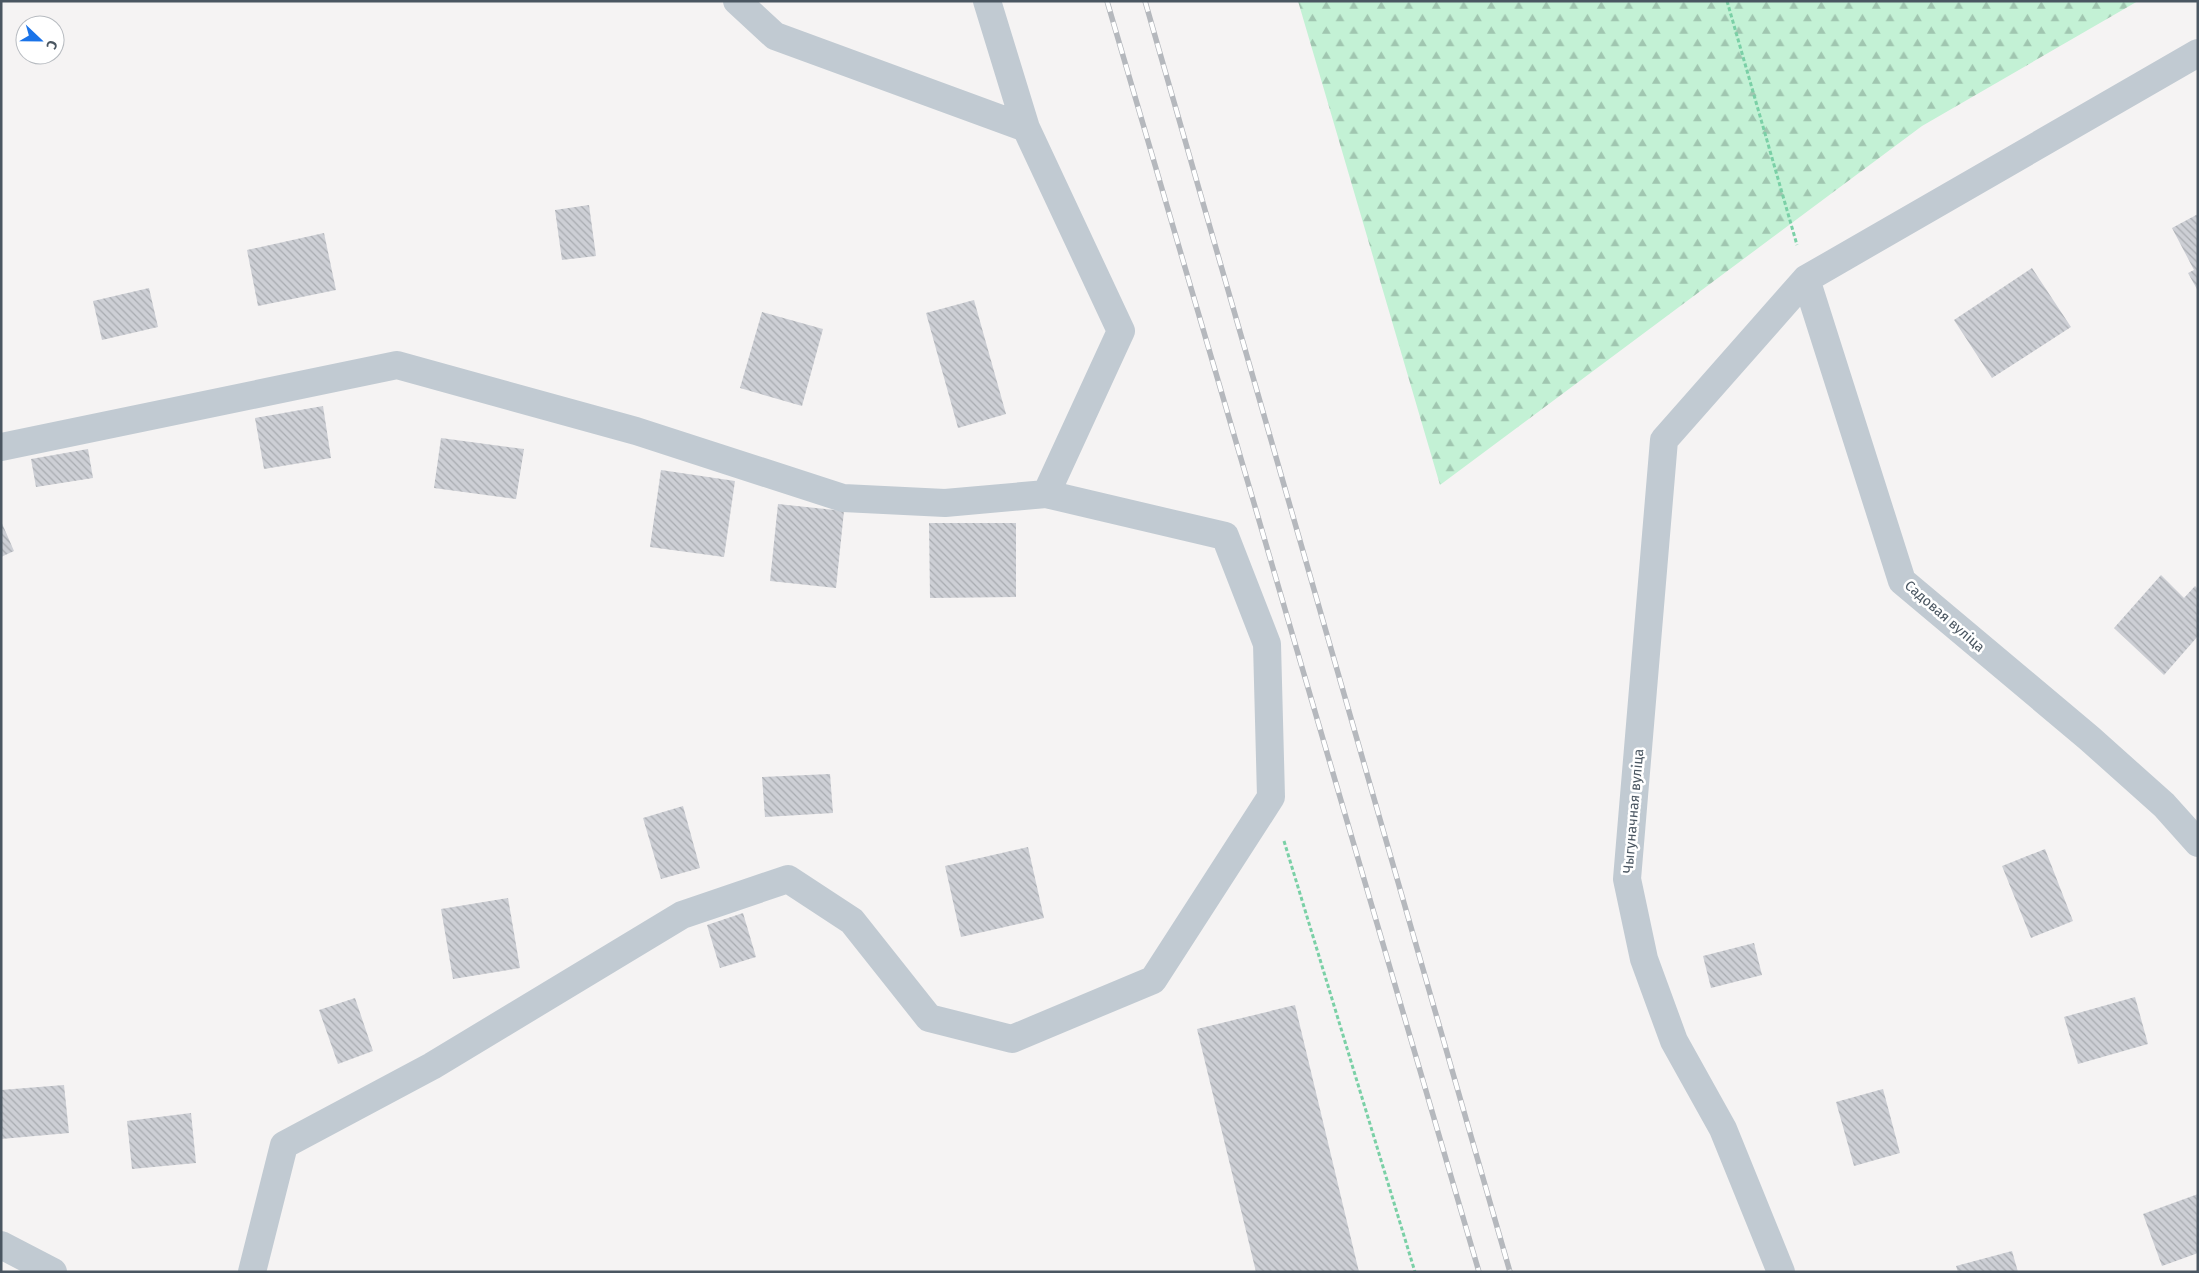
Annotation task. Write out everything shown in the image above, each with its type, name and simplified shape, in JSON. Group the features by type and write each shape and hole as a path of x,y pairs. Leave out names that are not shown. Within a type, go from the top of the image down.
{"street":[{"path":"737,1 775,36 1026,128"},
{"path":"987,1 1026,128 1121,331 1046,494"},
{"path":"1806,279 2198,53"},
{"name":"Чыгуначная вуліца","path":"1781,1272 1723,1129 1674,1041 1644,959 1627,879 1664,440 1806,279"},
{"name":"Садовая вуліца","path":"1806,279 1902,581 2158,799 2198,843"},
{"path":"1,447 397,365 636,432 843,498 945,503 1046,494 1226,536 1267,644 1271,797 1153,980 1012,1039 929,1018 852,921 788,879 682,915 432,1066 284,1145 252,1272"},
{"path":"1,1245 53,1272"}],"path":[{"path":"1727,1 1806,279"},
{"path":"1271,797 1415,1272"}],"green space":[{"path":"1298,1 2138,1 1922,126 1440,485"}],"building":[{"path":"589,205 596,256 562,260 555,210"},
{"path":"2198,214 2198,291 2188,273 2194,270 2172,228"},
{"path":"324,233 336,290 258,306 247,250"},
{"path":"2032,268 2071,327 1992,378 1954,320"},
{"path":"149,288 158,327 102,340 93,301"},
{"path":"974,300 1006,414 958,428 926,313"},
{"path":"762,312 823,329 802,406 740,388"},
{"path":"323,406 331,458 264,469 255,418"},
{"path":"441,438 524,449 516,499 434,488"},
{"path":"88,449 93,478 36,487 31,459"},
{"path":"661,470 735,481 724,557 650,547"},
{"path":"778,504 844,511 836,588 770,581"},
{"path":"1,521 14,551 1,557"},
{"path":"929,523 1016,523 1016,597 930,598"},
{"path":"2161,575 2184,598 2195,586 2198,589 2198,636 2164,675 2114,628"},
{"path":"830,774 833,813 765,817 762,777"},
{"path":"683,806 700,868 661,879 643,818"},
{"path":"1028,847 1044,918 961,937 945,866"},
{"path":"2045,849 2073,921 2031,938 2002,866"},
{"path":"508,898 520,968 453,979 441,909"},
{"path":"743,913 756,957 720,968 707,925"},
{"path":"1754,943 1762,975 1711,988 1703,956"},
{"path":"2135,997 2148,1044 2078,1064 2064,1017"},
{"path":"355,998 373,1051 338,1064 319,1010"},
{"path":"1295,1005 1359,1272 1256,1272 1197,1029"},
{"path":"64,1085 69,1133 1,1139 1,1090"},
{"path":"1883,1089 1900,1153 1854,1166 1836,1102"},
{"path":"191,1113 196,1163 132,1169 127,1121"},
{"path":"2198,1194 2198,1253 2162,1266 2143,1214"},
{"path":"2012,1251 2018,1272 1958,1272 1956,1266"}],"railway":[{"path":"1107,1 1479,1272"},
{"path":"1145,1 1510,1272"}]}
